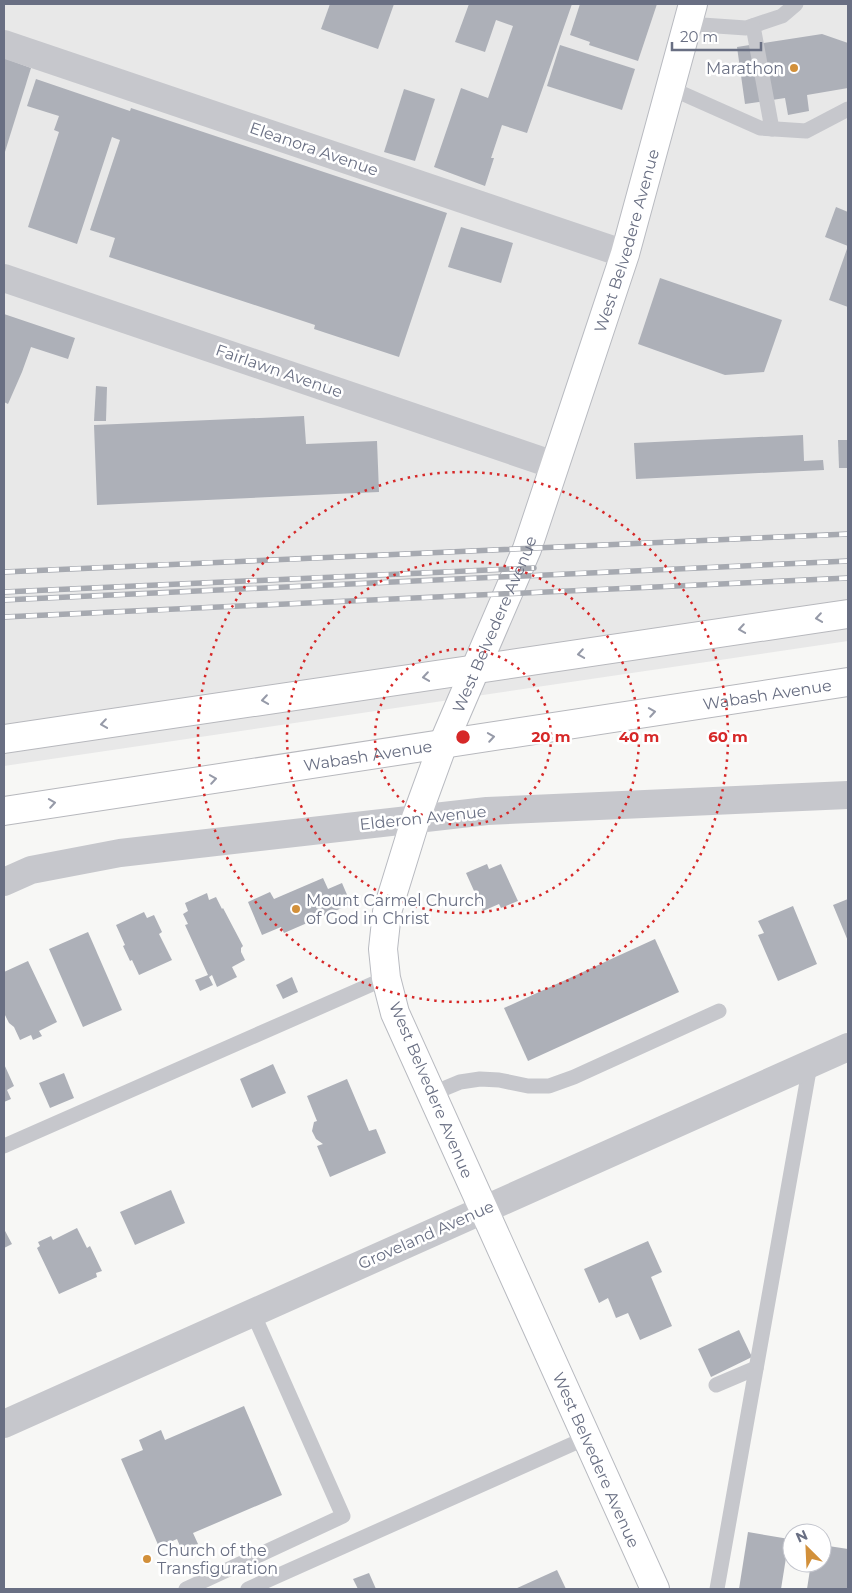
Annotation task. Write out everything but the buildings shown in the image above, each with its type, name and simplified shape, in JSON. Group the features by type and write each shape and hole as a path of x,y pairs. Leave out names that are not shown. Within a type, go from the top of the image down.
{"main road":[{"name":"West Belvedere Avenue","path":"655,1589 396,1014 386,978 383,949 387,912 416,818 443,744 520,568 624,254 690,14"},
{"path":"4,739 848,614"},
{"name":"Wabash Avenue","path":"4,811 848,682"}],"street":[{"name":"Eleanora Avenue","path":"4,44 624,254"},
{"name":"Fairlawn Avenue","path":"4,278 554,465"},
{"name":"Elderon Avenue","path":"4,882 31,870 120,853 487,810 848,795"},
{"name":"Groveland Avenue","path":"4,1424 848,1047"}],"lane":[{"path":"690,14 746,28 782,16 796,4"},
{"path":"753,26 772,129"},
{"path":"670,88 760,128 806,131 848,109"},
{"path":"4,1146 386,978"},
{"path":"431,1094 460,1082 480,1079 499,1080 528,1086 549,1086 574,1077 719,1011"},
{"path":"717,1589 810,1065"},
{"path":"186,1589 342,1516 254,1313"},
{"path":"716,1385 756,1368"},
{"path":"248,1589 586,1438"}],"shaded area":[{"path":"4,4 848,4 848,641 4,766"}],"railway":[{"path":"4,572 848,534"},
{"path":"4,600 848,561"},
{"path":"4,592 534,568"},
{"path":"4,617 848,578"}],"place":[{"name":"Marathon","path":"794,68"},
{"name":"Mount Carmel Church of God in Christ","path":"296,909"},
{"name":"Church of the Transfiguration","path":"147,1559"}]}
